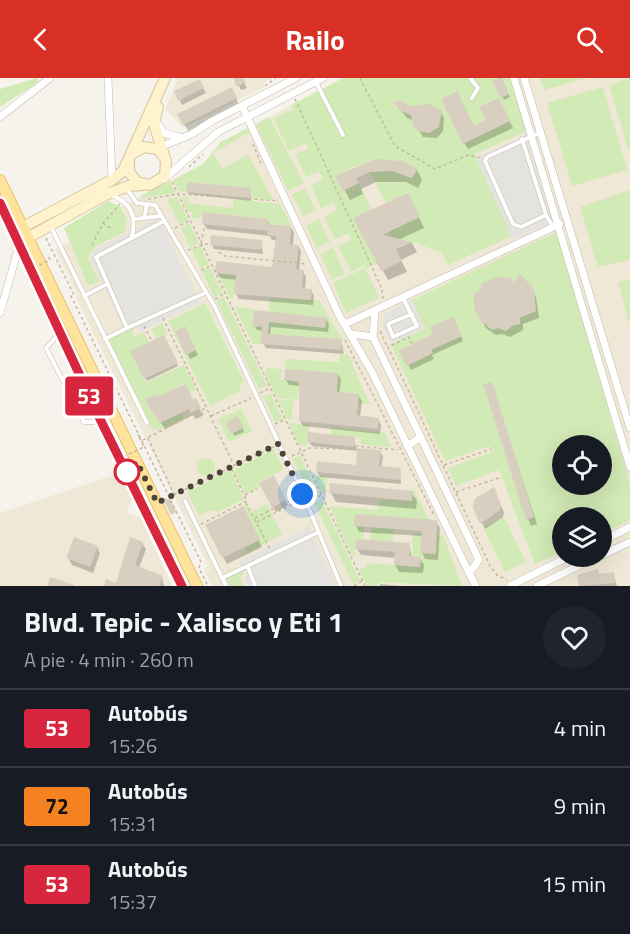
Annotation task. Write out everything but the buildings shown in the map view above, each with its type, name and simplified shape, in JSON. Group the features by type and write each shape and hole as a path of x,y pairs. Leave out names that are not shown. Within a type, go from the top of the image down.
{"main road":[{"path":"143,185 132,178 128,165 165,78"},
{"path":"23,235 46,227 107,194 125,187 157,183 166,171 158,149 155,113 171,78"},
{"path":"23,235 112,180 123,171 131,157 144,147 158,149"},
{"path":"0,180 60,332 182,586"},
{"path":"0,203 23,235 197,586"}],"street":[{"path":"0,117 50,78"},
{"path":"108,78 112,180"},
{"path":"158,149 296,78"},
{"path":"514,78 550,201 555,226 630,467"},
{"path":"524,78 630,428"},
{"path":"157,183 218,132 319,80"},
{"path":"287,83 293,93"},
{"path":"519,95 529,93"},
{"path":"242,106 345,324 373,374 476,586"},
{"path":"155,113 157,122 164,133 183,138"},
{"path":"550,201 561,198"},
{"path":"345,324 568,220"},
{"path":"0,309 23,235"},
{"path":"375,310 373,337 479,560 469,573"},
{"path":"589,333 601,328"},
{"path":"352,334 373,337"},
{"path":"373,374 387,365"},
{"path":"607,390 618,387"},
{"path":"407,446 421,437"},
{"path":"612,536 630,527"},
{"path":"612,550 630,542"},
{"path":"511,586 552,565"},
{"path":"537,586 577,567"}],"lane":[{"path":"470,78 478,88 472,98"},
{"path":"319,80 344,135"},
{"path":"542,132 522,139 486,159 513,224 521,227 546,215"},
{"path":"522,139 546,215 555,226"},
{"path":"125,187 137,202 155,205 210,301 306,501 341,586"},
{"path":"107,194 125,202 134,219 132,237"},
{"path":"144,218 147,204"},
{"path":"134,219 162,218"},
{"path":"127,328 96,261 97,254 132,237 162,218"},
{"path":"46,227 84,296 147,423"},
{"path":"84,296 107,284"},
{"path":"105,339 205,293"},
{"path":"403,297 417,326 393,337 388,324 411,314"},
{"path":"60,332 46,348 84,422 101,421"},
{"path":"185,501 226,586"},
{"path":"222,578 319,532"},
{"path":"248,567 255,586"}],"path":[{"path":"264,90 267,83 276,78"},
{"path":"360,78 395,146 435,169 468,155 486,159"},
{"path":"293,93 382,289 383,306"},
{"path":"259,140 251,145 261,164"},
{"path":"185,169 203,155 200,148"},
{"path":"170,178 365,586"},
{"path":"139,200 178,194 280,202 275,192"},
{"path":"92,245 103,223 120,204"},
{"path":"169,231 190,221"},
{"path":"103,223 112,229"},
{"path":"201,244 205,224"},
{"path":"46,227 53,252 74,294 71,296 201,562 199,568 208,586"},
{"path":"181,253 201,244 210,243"},
{"path":"220,246 219,252 225,256 317,265"},
{"path":"22,264 26,272 50,260 48,255 53,252"},
{"path":"193,274 211,265"},
{"path":"210,301 225,294"},
{"path":"161,315 234,465"},
{"path":"142,323 152,341"},
{"path":"380,330 490,566 511,586"},
{"path":"343,336 432,516 440,519"},
{"path":"388,347 409,337 412,345"},
{"path":"211,416 270,388"},
{"path":"142,439 207,408"},
{"path":"186,411 189,417"},
{"path":"270,427 285,420"},
{"path":"103,438 114,461 144,447 138,435 142,439"},
{"path":"148,437 174,494"},
{"path":"157,503 278,444"},
{"path":"286,459 310,448 353,449 357,446 399,450"},
{"path":"443,466 491,449"},
{"path":"230,467 273,555"},
{"path":"455,492 502,477"},
{"path":"244,495 257,489"},
{"path":"254,519 302,494"},
{"path":"256,522 321,495"},
{"path":"197,526 246,502"},
{"path":"354,586 362,581"}],"shaded area":[{"path":"178,78 273,78 265,82 263,88 183,128 165,109"},
{"path":"343,78 630,78 630,586 212,586 204,570 208,565 76,298 78,296 55,249 69,242 76,256 125,232 125,214 121,207 203,164 221,142"},
{"path":"529,134 555,221 513,239 476,158"},
{"path":"158,218 201,303 139,332 136,326 125,331 91,260 92,255 96,248"},
{"path":"412,300 425,329 391,344 383,326 385,313"},
{"path":"120,473 132,499 126,513 141,518 172,586 0,586 0,513"},
{"path":"309,527 336,586 248,586 245,579 248,573 239,562"}],"green space":[{"path":"37,78 39,82 0,107 0,89"},
{"path":"343,78 514,78 529,130 475,154 512,236 448,265 442,253 413,242 391,238 388,232 419,217 408,193 386,203 370,172 392,171 412,178 417,169 396,161 376,160 356,166 336,176 343,191 359,183 372,210 354,219 377,263 366,269 379,298 346,313 333,283 365,268 364,265 351,272 338,246 351,240 349,233 335,239 324,217 337,210 334,203 321,208 311,185 323,180 319,172 306,177 295,154 308,149 306,143 289,151 273,118 293,109 291,105"},
{"path":"540,78 586,78 544,90"},
{"path":"630,78 630,156 609,85"},
{"path":"603,87 627,170 572,186 547,103"},
{"path":"269,117 304,183 288,191 256,124"},
{"path":"248,128 250,132 213,153 222,169 248,155 274,201 250,198 250,188 187,182 186,192 179,191 173,180 203,164 221,142"},
{"path":"170,181 175,193 142,198 140,196"},
{"path":"305,188 316,211 303,216 292,194"},
{"path":"630,190 630,260 598,267 580,207"},
{"path":"177,197 188,220 179,224 167,199"},
{"path":"181,197 188,197 187,203 233,208 234,199 280,204 292,226 269,224 268,219 203,212 201,218 192,218 192,212 188,211"},
{"path":"108,201 121,207 127,220 125,232 96,246 88,257 99,281 88,286 64,228"},
{"path":"319,219 330,242 317,248 306,225"},
{"path":"189,223 199,243 190,248 181,228"},
{"path":"558,231 630,485 630,520 612,528 612,507 552,507 552,556 535,564 499,470 456,486 448,468 492,452 490,446 445,461 391,344 425,329 412,300"},
{"path":"200,246 209,264 200,268 192,250"},
{"path":"333,248 345,274 332,280 320,254"},
{"path":"210,267 223,293 214,297 202,271"},
{"path":"218,273 237,275 233,299 230,298"},
{"path":"630,279 630,326 618,282"},
{"path":"224,297 267,386 259,389 216,300"},
{"path":"270,298 319,300 342,339 262,334 261,344 253,344 234,306 254,310 252,325 268,327"},
{"path":"205,303 244,381 239,388 240,391 210,406 168,321"},
{"path":"162,323 167,334 156,339 151,329"},
{"path":"134,328 133,337 144,332 149,342 131,352 146,383 184,365 196,389 189,392 185,384 157,397 155,394 145,400 160,423 182,413 184,418 157,431 155,428 152,429 108,340"},
{"path":"340,354 348,355 370,404 358,403 359,394 299,389 297,400 277,398 266,376 267,368 282,369 281,380 284,380 286,359 339,362"},
{"path":"271,394 283,419 275,422 263,397"},
{"path":"278,400 293,401 292,420 287,419"},
{"path":"241,409 252,431 229,442 218,419"},
{"path":"289,423 309,425 307,446 299,446"},
{"path":"331,427 385,433 391,447 363,445 360,443 361,438 331,435"},
{"path":"273,449 284,469 259,482 261,486 246,494 233,471"},
{"path":"300,455 318,494 311,498 293,459"},
{"path":"206,458 214,463 215,467 210,475 206,476 198,471 197,467 202,459"},
{"path":"230,470 244,499 218,512 211,510 199,515 187,492"},
{"path":"314,476 327,476 326,493 322,493"},
{"path":"413,488 429,520 354,526 364,527 363,540 356,540 355,556 352,556 329,506 378,510 380,499 412,501"},
{"path":"321,499 360,581 353,584 314,502"},
{"path":"247,504 251,512 267,504 282,535 247,553 244,547 243,506"},
{"path":"504,517 526,562 505,572 483,527"},
{"path":"371,527 394,529 393,542 370,540"},
{"path":"413,533 443,535 462,586 379,582 378,586 367,586 358,568 365,568 366,563 420,567 421,557 412,556"},
{"path":"240,571 244,573 240,578 244,586 230,586 226,577"}],"bus line":[{"name":"53","path":"0,203 101,421 182,586"}],"route":[{"path":"127,472 137,462 157,503 278,444 302,494"}]}
